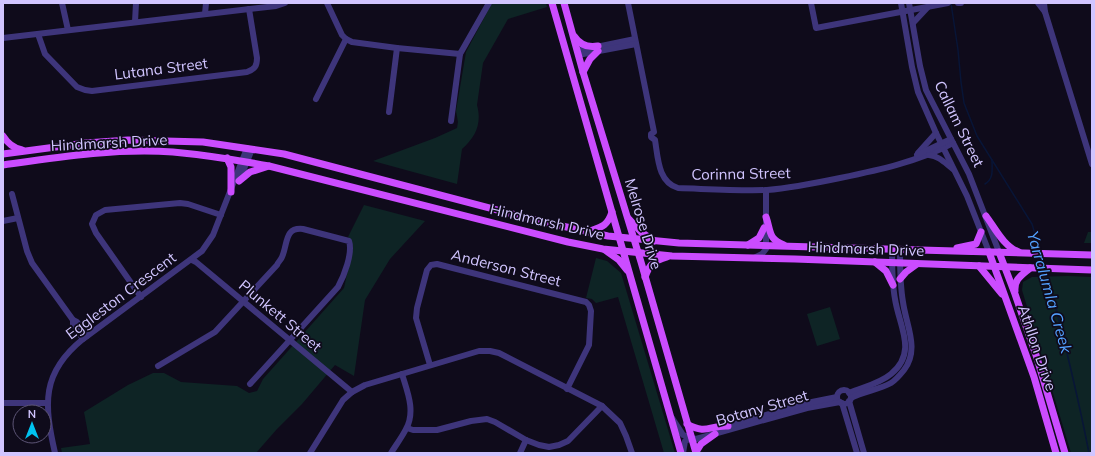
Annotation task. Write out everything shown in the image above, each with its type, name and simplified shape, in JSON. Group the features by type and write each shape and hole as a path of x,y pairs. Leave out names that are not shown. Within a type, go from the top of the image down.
{"main road":[{"name":"Melrose Drive","path":"552,3 682,453"},
{"name":"Melrose Drive","path":"564,3 696,453"},
{"path":"572,32 578,41 585,46 598,49 590,58 584,75 583,87 578,92"},
{"path":"568,55 578,53"},
{"path":"578,92 584,92 590,95"},
{"path":"3,136 8,144 14,148 24,151"},
{"name":"Hindmarsh Drive","path":"3,154 86,143 128,140 203,142 284,154 587,232 654,242 748,245 764,248 788,247 1092,255"},
{"name":"Hindmarsh Drive","path":"3,165 88,154 172,152 226,158 269,166 568,242 603,249 672,256 1092,270"},
{"path":"226,158 231,167 231,192"},
{"path":"239,181 250,172 269,166"},
{"path":"587,232 605,225 610,220 612,212"},
{"path":"986,216 1013,250 1022,253"},
{"path":"766,217 772,237 776,241 788,247"},
{"path":"627,218 640,232 654,242"},
{"path":"748,245 759,238 764,228"},
{"path":"937,251 976,244 981,232"},
{"path":"603,249 619,260 630,273"},
{"name":"Athllon Drive","path":"989,252 1034,377 1056,453"},
{"name":"Athllon Drive","path":"999,252 1015,294 1043,378 1065,453"},
{"path":"645,277 651,264 657,260 672,256"},
{"path":"875,262 886,271 893,284"},
{"path":"900,279 906,272 917,264"},
{"path":"979,266 1005,297"},
{"path":"1015,294 1015,282 1033,268"},
{"path":"687,424 697,430 728,426"},
{"path":"696,453 701,444 715,434"}],"street":[{"path":"62,3 68,30"},
{"path":"135,22 136,3"},
{"path":"205,14 206,3"},
{"path":"3,38 276,6 285,3"},
{"path":"327,3 339,31 346,39 360,44 460,54"},
{"path":"451,121 460,54 489,3"},
{"name":"Corinna Street","path":"628,3 654,132 658,133 659,135 655,140 661,171 665,180 673,186 678,188 698,189 766,190 787,188 889,168 927,155 952,141"},
{"path":"810,3 816,28 947,3"},
{"name":"Callam Street","path":"902,3 912,68 918,92 942,146 967,196 989,252"},
{"name":"Callam Street","path":"909,3 920,66 926,90 969,174 999,252"},
{"path":"1038,3 1045,12"},
{"path":"1044,3 1045,12 1092,161"},
{"path":"913,23 928,7"},
{"name":"Lutana Street","path":"38,34 45,54 77,87 92,91 147,85 253,70 257,66 257,58 249,9"},
{"path":"316,99 346,39"},
{"path":"578,53 636,42"},
{"path":"389,112 397,48"},
{"path":"914,157 936,133"},
{"name":"Corinna Street","path":"908,162 914,157 942,146"},
{"name":"Eggleston Crescent","path":"54,453 47,403 51,382 58,367 67,354 85,337 192,260 202,251 213,235 249,149"},
{"path":"927,155 934,155 940,158 956,172"},
{"name":"Eggleston Crescent","path":"231,192 239,181 244,162"},
{"path":"753,258 764,248 766,190"},
{"path":"12,194 27,251 32,263 73,320 73,324 85,337"},
{"path":"141,297 96,233 92,224 96,215 105,210 180,203 188,204 221,215"},
{"path":"766,217 764,228 764,248 770,259"},
{"path":"3,221 18,218"},
{"path":"158,366 215,332 282,257 288,235 291,231 297,228 349,240 351,246 350,252 342,281 338,287 250,384"},
{"path":"840,401 846,403 850,397 890,375 898,367 904,356 906,350 905,338 895,301 892,250"},
{"path":"850,397 890,383 900,374 909,361 912,348 903,304 900,279 900,250"},
{"name":"Plunkett Street","path":"192,260 352,392"},
{"name":"Anderson Street","path":"430,365 416,318 417,308 427,270 432,265 437,264 582,300 589,305 591,311 589,345 567,389"},
{"path":"310,453 343,400 352,392 365,385 480,351 490,351 510,359 602,406 620,423 632,453"},
{"path":"391,453 407,428 410,419 410,403 402,374"},
{"path":"857,453 840,401 839,393 842,391 846,391 850,397 864,453"},
{"name":"Botany Street","path":"691,438 807,403 840,401"},
{"name":"Botany Street","path":"691,438 696,439 808,408 840,401"},
{"path":"3,403 47,403"},
{"path":"407,428 413,430 437,430 471,421 487,420 495,422 526,440 549,447 568,441 602,406"},
{"path":"671,417 682,433 691,438"},
{"path":"682,453 685,441 691,438"},
{"path":"520,453 526,440"}],"green space":[{"path":"492,3 546,3 547,7 508,19 483,63 477,105 479,118 477,129 471,140 462,149 457,184 373,161 435,138 457,128 458,122 456,111 466,52"},
{"path":"364,205 425,221 390,259 365,300 354,376 335,365 302,404 256,453 62,453 61,448 90,444 84,412 128,385 153,373 164,373 181,382 237,386 249,393 257,391 263,379 344,288 353,247 351,240 348,237"},
{"path":"1088,232 1092,232 1092,243 1084,243"},
{"path":"596,258 607,261 621,273 675,453 664,453 618,297 596,303 592,299 586,298"},
{"path":"1032,277 1092,277 1092,453 1071,453 1022,290 1023,282"},
{"path":"830,307 840,339 817,346 807,314"}],"waterway":[{"name":"Yarralumla Creek","path":"951,3 964,103 977,136 1032,224 1040,251"},
{"path":"985,184 991,177 992,160"},
{"name":"Yarralumla Creek","path":"1042,256 1045,266"},
{"name":"Yarralumla Creek","path":"1046,270 1069,361 1089,453"}]}
